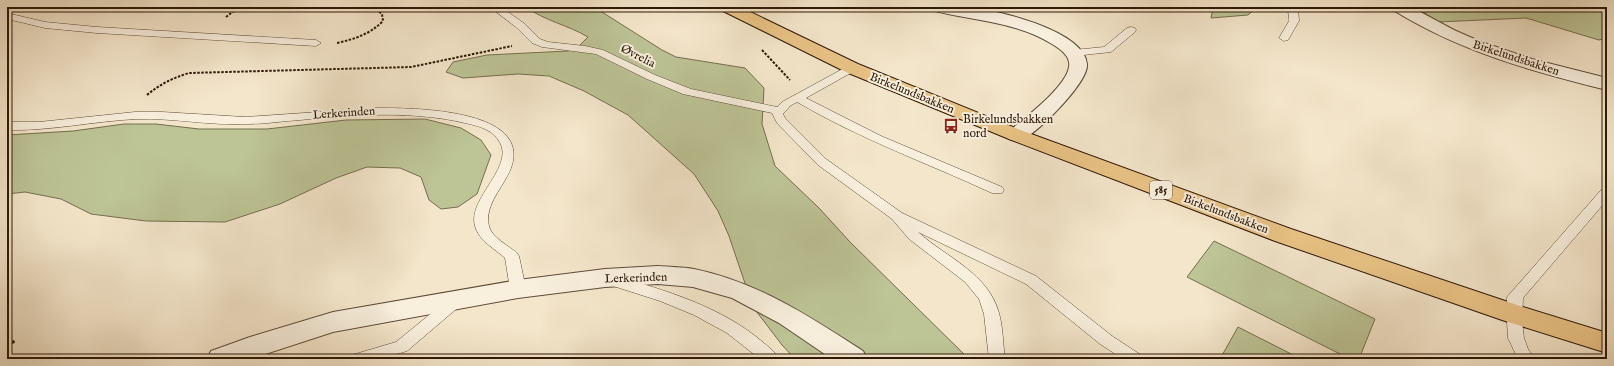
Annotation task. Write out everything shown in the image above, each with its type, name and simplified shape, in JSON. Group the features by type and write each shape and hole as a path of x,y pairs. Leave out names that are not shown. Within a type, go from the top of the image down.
{"main road":[{"name":"Birkelundsbakken","path":"727,7 852,68 1016,135 1282,235 1514,314 1607,343"}],"street":[{"path":"937,7 999,18 1034,27 1053,36 1074,53 1077,59 1078,68 1069,86 1030,125 1016,135"},
{"name":"Birkelundsbakken","path":"1403,9 1452,36 1496,54 1563,74 1607,84"},
{"name":"Lerkerinden","path":"221,359 260,344 333,322 518,289 605,278 658,275 694,278 741,292 788,316 853,359"}],"lane":[{"name":"Øvrelia","path":"495,7 511,18 536,41 546,45 599,52 651,77 687,92 733,103 779,111"},
{"path":"1284,38 1294,20 1293,7"},
{"path":"7,16 45,25 97,30 316,43"},
{"path":"1074,53 1107,50 1131,30"},
{"path":"852,68 786,104 777,114 814,156 897,216 1031,280 1106,340 1135,359"},
{"path":"798,98 837,120 888,144 997,190"},
{"name":"Lerkerinden","path":"7,126 19,127 136,116 248,121 351,112 383,111 418,112 451,116 489,127 504,138 508,150 507,162 502,175 481,210 480,220 482,229 487,235 512,256 518,289"},
{"path":"1527,359 1521,353 1516,333 1514,314 1515,297 1607,192"},
{"path":"897,216 914,236 970,278 986,297 992,314 997,359"},
{"path":"605,278 663,296 707,314 747,338 771,359"},
{"path":"358,359 401,347 457,299"}],"path":[{"path":"232,13 239,7"},
{"path":"316,43 335,43 351,40 368,33 383,21 382,14 373,7"},
{"path":"136,116 141,103 149,92 175,77 189,73 389,68 429,64 536,41"},
{"path":"7,346 16,340"}],"green space":[{"path":"526,7 594,7 662,50 676,57 745,68 764,88 762,124 775,166 819,208 850,242 969,359 795,359 782,345 753,307 729,236 718,211 694,174 628,115 584,91 549,76 518,74 463,78 446,72 453,62 487,55 568,51 579,46 588,37 541,16"},
{"path":"1211,7 1257,7 1248,15 1211,18 1213,8"},
{"path":"1416,7 1607,7 1607,38 1599,40 1526,18 1438,22"},
{"path":"425,119 461,128 481,140 491,155 477,194 458,207 441,209 429,200 421,177 400,168 367,167 336,178 280,204 225,222 146,221 91,214 61,199 25,192 7,194 7,135 73,131 124,124 156,124 199,129 267,129 346,120"},
{"path":"1214,241 1375,319 1359,359 1350,359 1187,277"},
{"path":"1238,327 1301,359 1220,359"}],"place":[{"name":"Birkelundsbakken nord","path":"951,126"}]}
